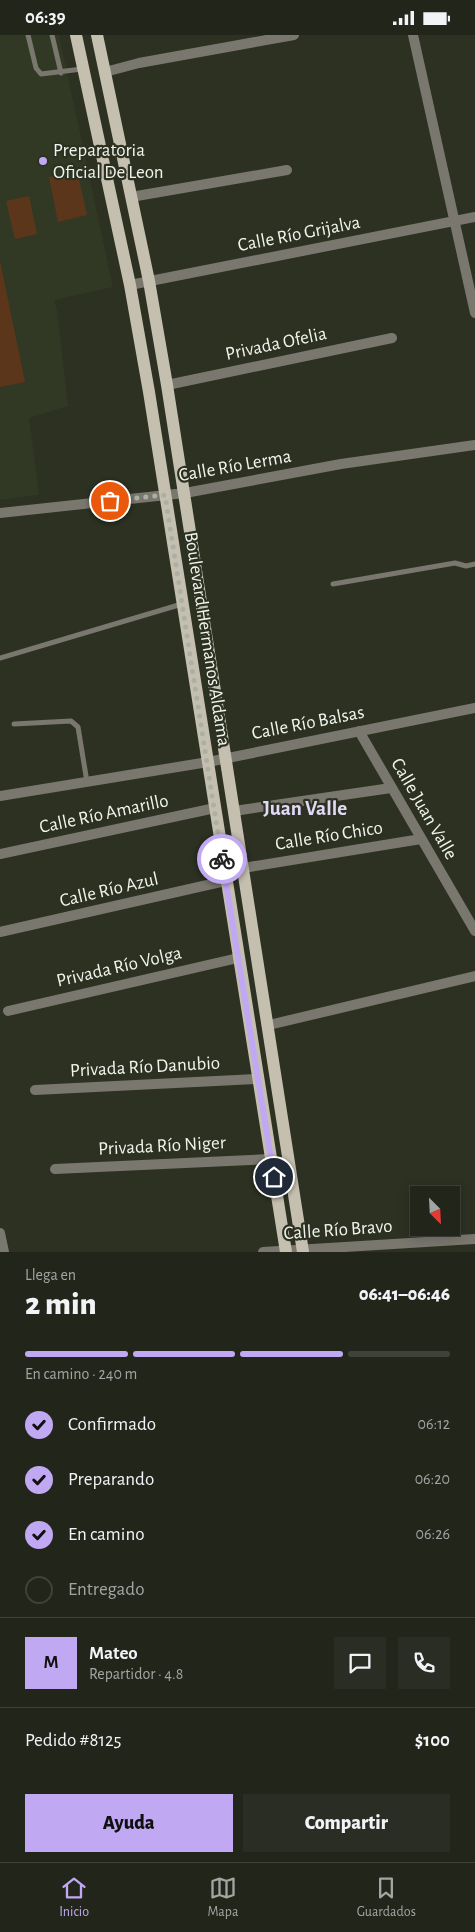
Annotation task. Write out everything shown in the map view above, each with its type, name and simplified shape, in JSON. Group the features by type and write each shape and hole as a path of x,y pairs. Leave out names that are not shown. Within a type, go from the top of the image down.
{"main road":[{"name":"Boulevard Hermanos Aldama","path":"76,35 85,69 130,285 286,1251"},
{"name":"Boulevard Hermanos Aldama","path":"97,35 149,281 167,385 303,1251"}],"street":[{"path":"105,72 139,63 294,35"},
{"path":"413,35 475,313"},
{"path":"132,197 287,170"},
{"name":"Calle Río Grijalva","path":"130,285 475,217"},
{"name":"Privada Ofelia","path":"167,385 392,338"},
{"name":"Calle Río Lerma","path":"0,513 185,493 341,465 475,445"},
{"name":"Calle Río Balsas","path":"0,796 208,762 475,708"},
{"name":"Calle Juan Valle","path":"360,731 391,788 475,931"},
{"path":"234,811 391,788"},
{"name":"Calle Río Amarillo","path":"0,854 215,808"},
{"name":"Calle Río Chico","path":"243,868 421,839"},
{"name":"Calle Río Azul","path":"0,932 226,881"},
{"name":"Privada Río Volga","path":"8,1011 238,957"},
{"path":"268,1025 475,976"},
{"name":"Privada Río Danubio","path":"35,1090 257,1079"},
{"name":"Privada Río Niger","path":"55,1169 271,1159"},
{"path":"0,1233 4,1252"},
{"name":"Calle Río Bravo","path":"263,1252 431,1247 475,1239"}],"lane":[{"path":"28,35 38,71 46,75 85,69"},
{"path":"52,35 61,73"},
{"path":"333,584 455,563 466,566 475,564"},
{"path":"0,658 183,604"},
{"path":"14,724 71,721 75,724 78,727 87,781"}],"shaded area":[{"name":"Preparatoria Oficial De Leon","path":"0,35 59,35 113,287 54,300 57,310 68,406 29,418 39,495 0,500"},
{"path":"77,170 87,215 58,222 49,177"},
{"path":"29,196 37,234 15,239 6,201"},
{"path":"0,261 25,382 0,387"}],"way so far":[{"path":"110,501 165,495 222,859"}],"place":[{"name":"Preparatoria Oficial De Leon","path":"43,161"}],"district":[{"name":"Juan Valle","path":"305,808"}],"route":[{"path":"222,859 274,1177"}]}
